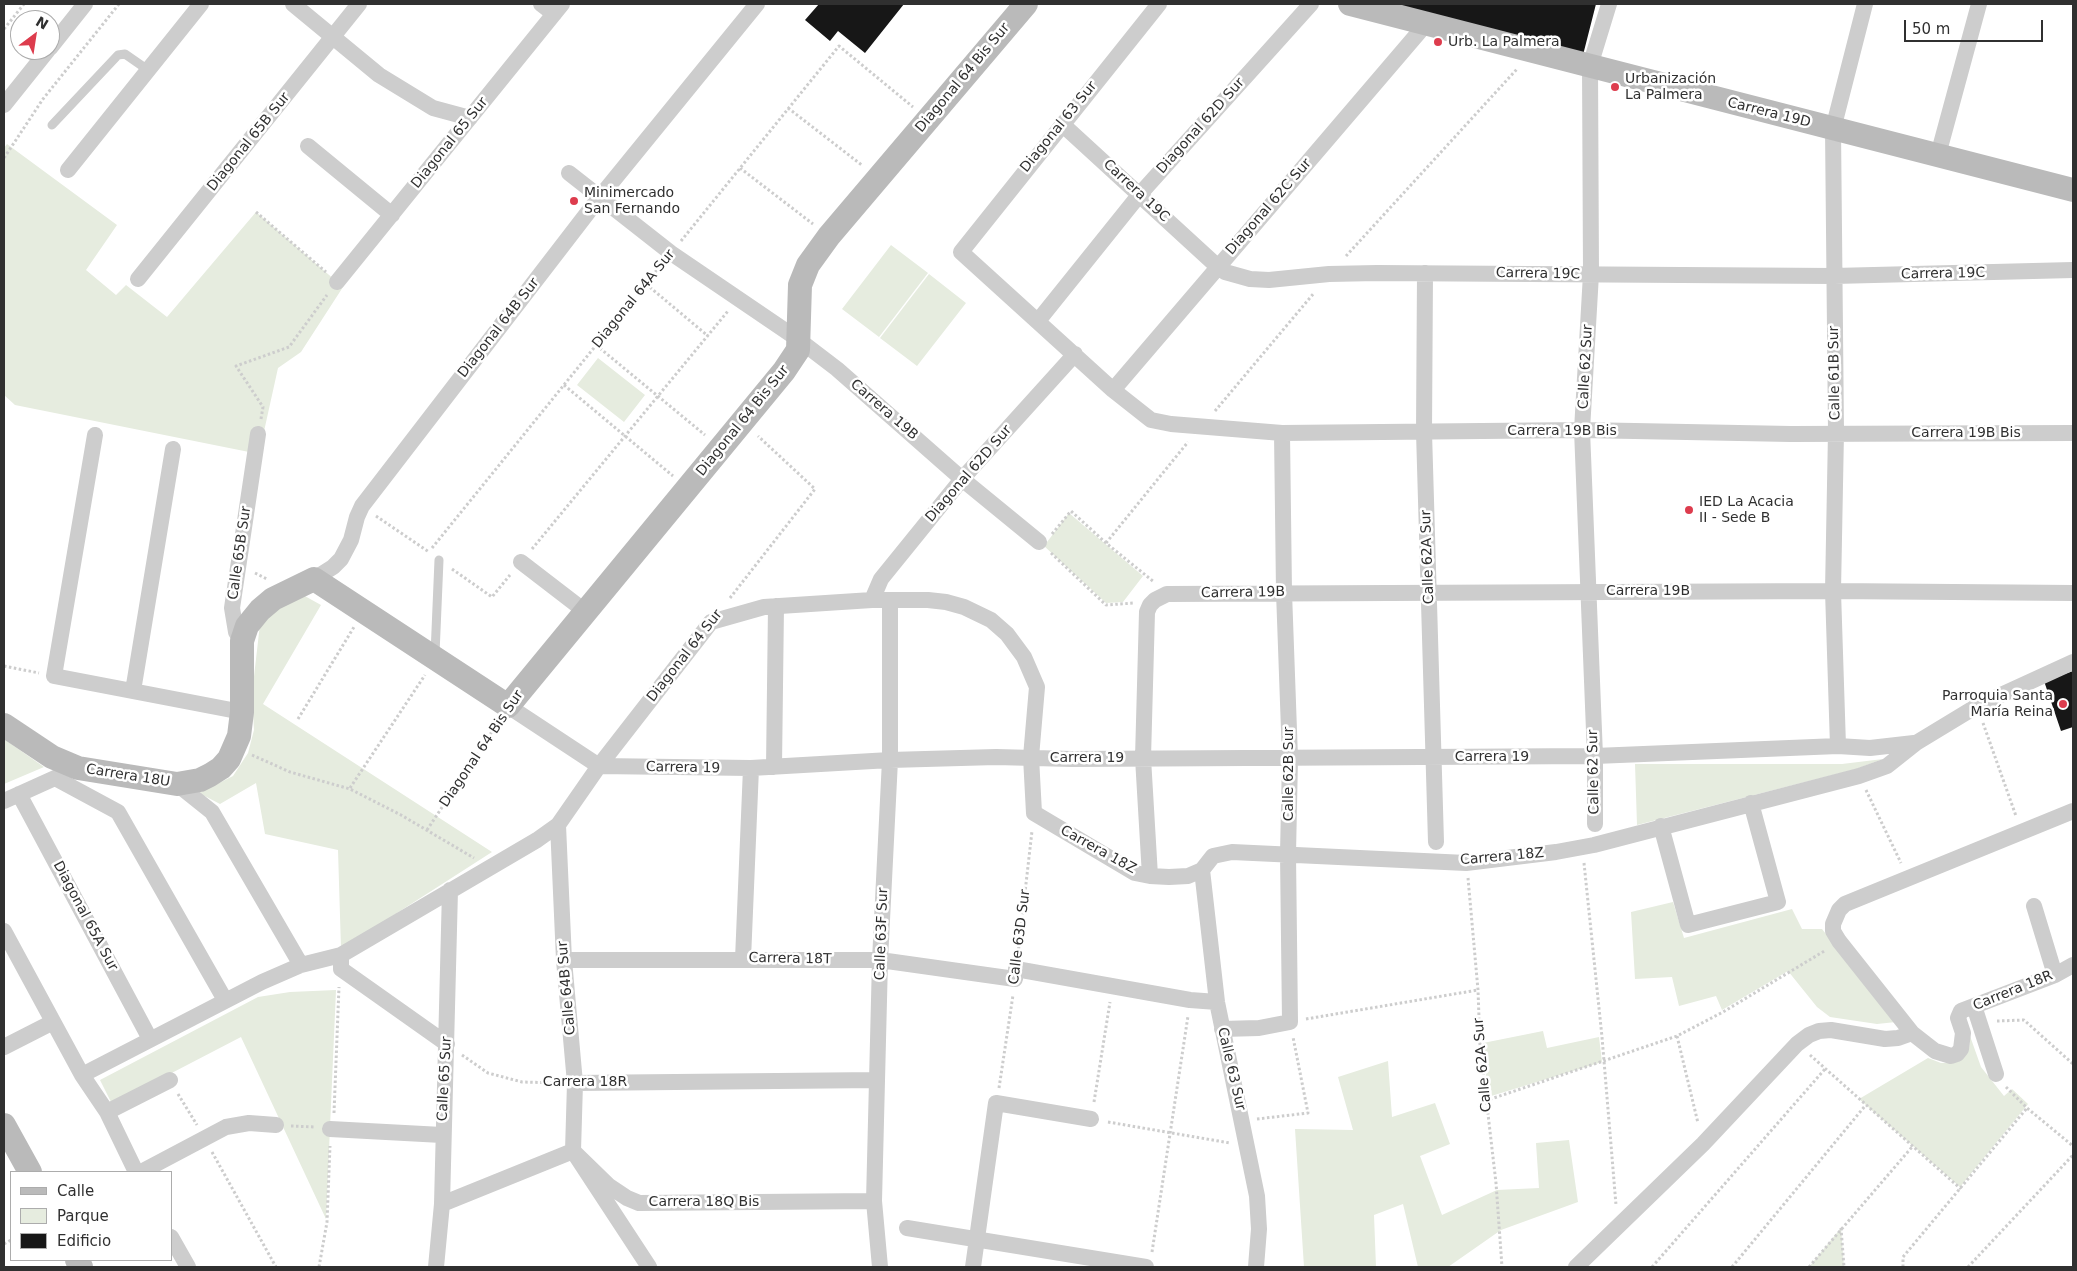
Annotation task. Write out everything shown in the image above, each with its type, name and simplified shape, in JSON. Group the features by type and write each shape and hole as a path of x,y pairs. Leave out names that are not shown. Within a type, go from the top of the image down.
{"street":[{"path":"60,35 85,4"},
{"path":"68,170 201,4"},
{"path":"293,4 379,75 433,108 470,118"},
{"name":"Diagonal 65B Sur","path":"138,280 359,4"},
{"name":"Diagonal 64B Sur","path":"242,641 247,626 260,610 273,599 314,579 333,567 341,559 351,540 362,506 599,198 757,4"},
{"name":"Diagonal 64 Bis Sur","path":"508,706 794,358 798,350 799,340 800,285 808,265 829,236 1026,4"},
{"name":"Diagonal 63 Sur","path":"961,252 1159,4"},
{"name":"Diagonal 62D Sur","path":"1038,322 1140,194 1311,4"},
{"name":"Carrera 19D","path":"1350,4 2073,190"},
{"name":"Calle 62 Sur","path":"1595,824 1595,756 1582,430 1591,274 1590,66 1609,4"},
{"name":"Calle 61B Sur","path":"1838,746 1833,591 1836,432 1833,129 1865,4"},
{"path":"1938,155 1979,4"},
{"name":"Diagonal 65 Sur","path":"337,282 470,118 552,7"},
{"name":"Diagonal 62C Sur","path":"1113,390 1426,24"},
{"path":"4,105 40,60"},
{"name":"Carrera 19C","path":"1062,124 1218,267 1232,274 1250,279 1269,280 1329,274 1834,276 2073,270"},
{"path":"308,146 392,215"},
{"name":"Carrera 19B","path":"569,173 671,253 799,340 837,369 962,479 1041,544"},
{"name":"Carrera 19B Bis","path":"961,252 1113,390 1151,420 1171,424 1282,432 1582,430 1791,434 1836,432 2073,433"},
{"name":"Calle 62A Sur","path":"1425,273 1424,432 1436,842"},
{"name":"Diagonal 62D Sur","path":"872,600 881,579 962,479 1075,354"},
{"name":"Calle 62B Sur","path":"1282,432 1284,592 1290,758 1288,854 1290,1022"},
{"name":"Calle 65B Sur","path":"177,784 210,776 221,768 235,748 242,712 242,641 236,632 232,608 258,434"},
{"path":"95,435 54,676 242,712"},
{"path":"133,691 173,449"},
{"path":"521,562 586,612"},
{"path":"314,579 599,766"},
{"name":"Carrera 19B","path":"1161,597 1284,592 1833,591 2073,593"},
{"path":"1150,876 1143,758 1147,612 1150,605 1161,597"},
{"path":"711,622 764,607 872,600 928,600 946,602 964,607 991,620 1007,634 1024,657 1037,687 1031,757 1034,813"},
{"name":"Calle 63F Sur","path":"880,1267 874,1201 880,960 890,760 890,600"},
{"path":"774,767 776,606"},
{"name":"Diagonal 64 Sur","path":"558,825 599,766 711,622"},
{"path":"1916,743 1978,706 2073,662"},
{"path":"4,724 52,758 78,768"},
{"name":"Carrera 19","path":"599,766 751,768 890,760 1031,757 1072,760 1595,756 1838,746 1870,748 1894,747 1916,743"},
{"name":"Carrera 18Z","path":"1034,813 1112,860 1135,872 1150,876 1188,876 1202,870 1209,860 1219,854 1232,852 1466,863 1582,848 1860,776 1886,766 1916,743"},
{"path":"4,801 78,768"},
{"name":"Carrera 18U","path":"78,768 177,784"},
{"path":"743,959 751,768"},
{"path":"55,778 118,812 225,1000"},
{"path":"177,784 212,812 301,965"},
{"name":"Diagonal 65A Sur","path":"19,794 150,1039"},
{"path":"1661,826 1688,925 1778,902 1751,803"},
{"path":"1576,1267 1703,1144 1797,1044 1809,1035 1820,1030 1831,1030 1879,1039 1898,1038 1912,1033 1833,931 1835,917 1845,904 2073,811"},
{"path":"82,1075 225,1000 301,965 341,955 518,852 558,825"},
{"name":"Calle 64B Sur","path":"558,825 564,960 575,1083 573,1152"},
{"name":"Calle 63 Sur","path":"1202,870 1216,1002 1248,1146 1257,1204 1259,1229 1256,1267"},
{"name":"Calle 65 Sur","path":"436,1267 442,1204 442,1135 447,1044 450,890"},
{"path":"2034,906 2055,975"},
{"path":"4,931 82,1075 106,1112 136,1171"},
{"path":"341,955 341,969 447,1044"},
{"name":"Carrera 18T","path":"564,960 880,960 1016,974 1190,1000 1216,1002"},
{"name":"Carrera 18R","path":"1912,1033 1942,1054 1950,1056 1957,1054 1962,1049 1963,1041 1958,1018 1961,1012 1976,1014 2073,965"},
{"path":"1976,1014 1996,1074"},
{"path":"4,1047 53,1022"},
{"path":"1222,1029 1259,1028 1290,1022"},
{"path":"106,1112 170,1080"},
{"name":"Carrera 18R","path":"575,1083 877,1080"},
{"path":"974,1267 976,1240 996,1104 1091,1119"},
{"path":"143,1171 226,1127 237,1124 276,1125"},
{"path":"4,1125 29,1171"},
{"path":"330,1129 442,1135"},
{"path":"442,1204 573,1152 649,1267"},
{"name":"Carrera 18Q Bis","path":"573,1152 609,1186 627,1198 639,1202 874,1201"},
{"path":"907,1228 1146,1265"},
{"path":"172,1239 188,1267"}],"lane":[{"path":"52,125 118,55 125,54 148,70"},
{"path":"434,659 439,560"}],"path":[{"path":"4,29 24,4"},
{"path":"4,158 43,99 119,4"},
{"name":"Diagonal 64A Sur","path":"428,552 839,46 928,119"},
{"path":"1106,543 1329,274 1532,51"},
{"path":"788,108 878,178"},
{"path":"740,168 829,236"},
{"path":"256,212 337,282 289,347 236,366 263,407 258,434"},
{"path":"646,284 708,336"},
{"path":"492,597 738,299"},
{"path":"596,345 721,448"},
{"path":"564,385 688,488"},
{"name":"Diagonal 64 Sur","path":"711,622 815,489 742,422"},
{"path":"1071,511 1161,597 1106,605 1041,544 1071,511"},
{"path":"298,719 363,612"},
{"path":"350,789 434,659"},
{"path":"4,666 54,676"},
{"name":"Diagonal 64 Bis Sur","path":"427,830 508,706"},
{"path":"1978,706 2022,833"},
{"path":"235,748 290,772 350,789 427,830 490,868"},
{"path":"1860,776 1909,878"},
{"name":"Calle 63D Sur","path":"996,1104 1016,974 1034,813"},
{"path":"1582,848 1605,1061 1618,1226"},
{"name":"Calle 62A Sur","path":"1466,863 1478,990 1480,1045 1496,1183 1502,1267"},
{"path":"1485,1101 1677,1036 1724,1012 1839,941"},
{"path":"1112,987 1091,1119 1248,1146"},
{"path":"1242,1120 1308,1113 1290,1022 1478,990"},
{"path":"1146,1265 1171,1133 1190,1000"},
{"path":"1976,1014 2024,1020 2073,1064"},
{"path":"1677,1036 1703,1144"},
{"name":"Carrera 18R","path":"447,1044 488,1073 522,1082 575,1083"},
{"path":"1797,1044 1961,1189"},
{"path":"1652,1267 1825,1069"},
{"path":"1996,1074 2027,1108 2073,1146"},
{"path":"170,1080 205,1138 276,1267"},
{"path":"1732,1267 1865,1106"},
{"path":"1903,1267 1903,1257 2027,1108"},
{"path":"276,1125 330,1129"},
{"path":"1808,1267 1912,1147"},
{"path":"1968,1267 2073,1155"},
{"path":"1841,1228 1844,1267"}],"green space":[{"path":"7,144 117,225 86,270 116,295 126,285 167,317 256,212 343,287 301,352 278,368 259,454 15,405 4,395 4,148"},
{"path":"891,245 928,273 879,337 842,309"},
{"path":"929,274 966,303 917,366 880,338"},
{"path":"598,358 645,395 624,422 577,385"},
{"path":"1069,513 1143,576 1123,602 1106,603 1044,546"},
{"path":"303,595 321,605 263,704 492,852 341,949 338,850 265,834 256,783 220,804 199,793 233,776 248,753 254,730 252,694 260,624 277,608"},
{"path":"4,739 44,767 4,784"},
{"path":"1883,759 1856,769 1637,825 1635,764 1842,764"},
{"path":"1673,902 1684,938 1792,909 1802,929 1822,929 1896,1022 1877,1024 1830,1017 1817,1007 1788,971 1722,1010 1716,996 1679,1006 1672,977 1635,979 1631,912"},
{"path":"336,990 326,1219 241,1037 112,1104 100,1080 258,997 290,992"},
{"path":"1543,1031 1547,1048 1599,1037 1602,1062 1488,1097 1483,1043"},
{"path":"1970,1036 1981,1067 2004,1096 2012,1089 2028,1104 1960,1187 1859,1099 1928,1058 1941,1063 1952,1063 1965,1056 1969,1049"},
{"path":"1388,1061 1392,1117 1435,1103 1450,1144 1420,1156 1442,1215 1497,1190 1539,1188 1536,1143 1569,1140 1578,1202 1501,1230 1448,1267 1418,1267 1403,1204 1374,1215 1376,1267 1304,1267 1295,1129 1353,1130 1338,1077"},
{"path":"1841,1228 1844,1267 1809,1267"}],"building":[{"path":"819,4 904,4 865,53 838,31 830,41 805,20"},
{"path":"1389,4 1596,4 1583,55"},
{"name":"Parroquia Santa María Reina","path":"2073,671 2073,727 2061,731 2044,681"}],"place":[{"name":"Urb. La Palmera","path":"1438,42"},
{"name":"Urbanización La Palmera","path":"1615,87"},
{"name":"Minimercado San Fernando","path":"574,201"},
{"name":"IED La Acacia II - Sede B","path":"1689,510"},
{"name":"Parroquia Santa María Reina","path":"2063,704"}]}
